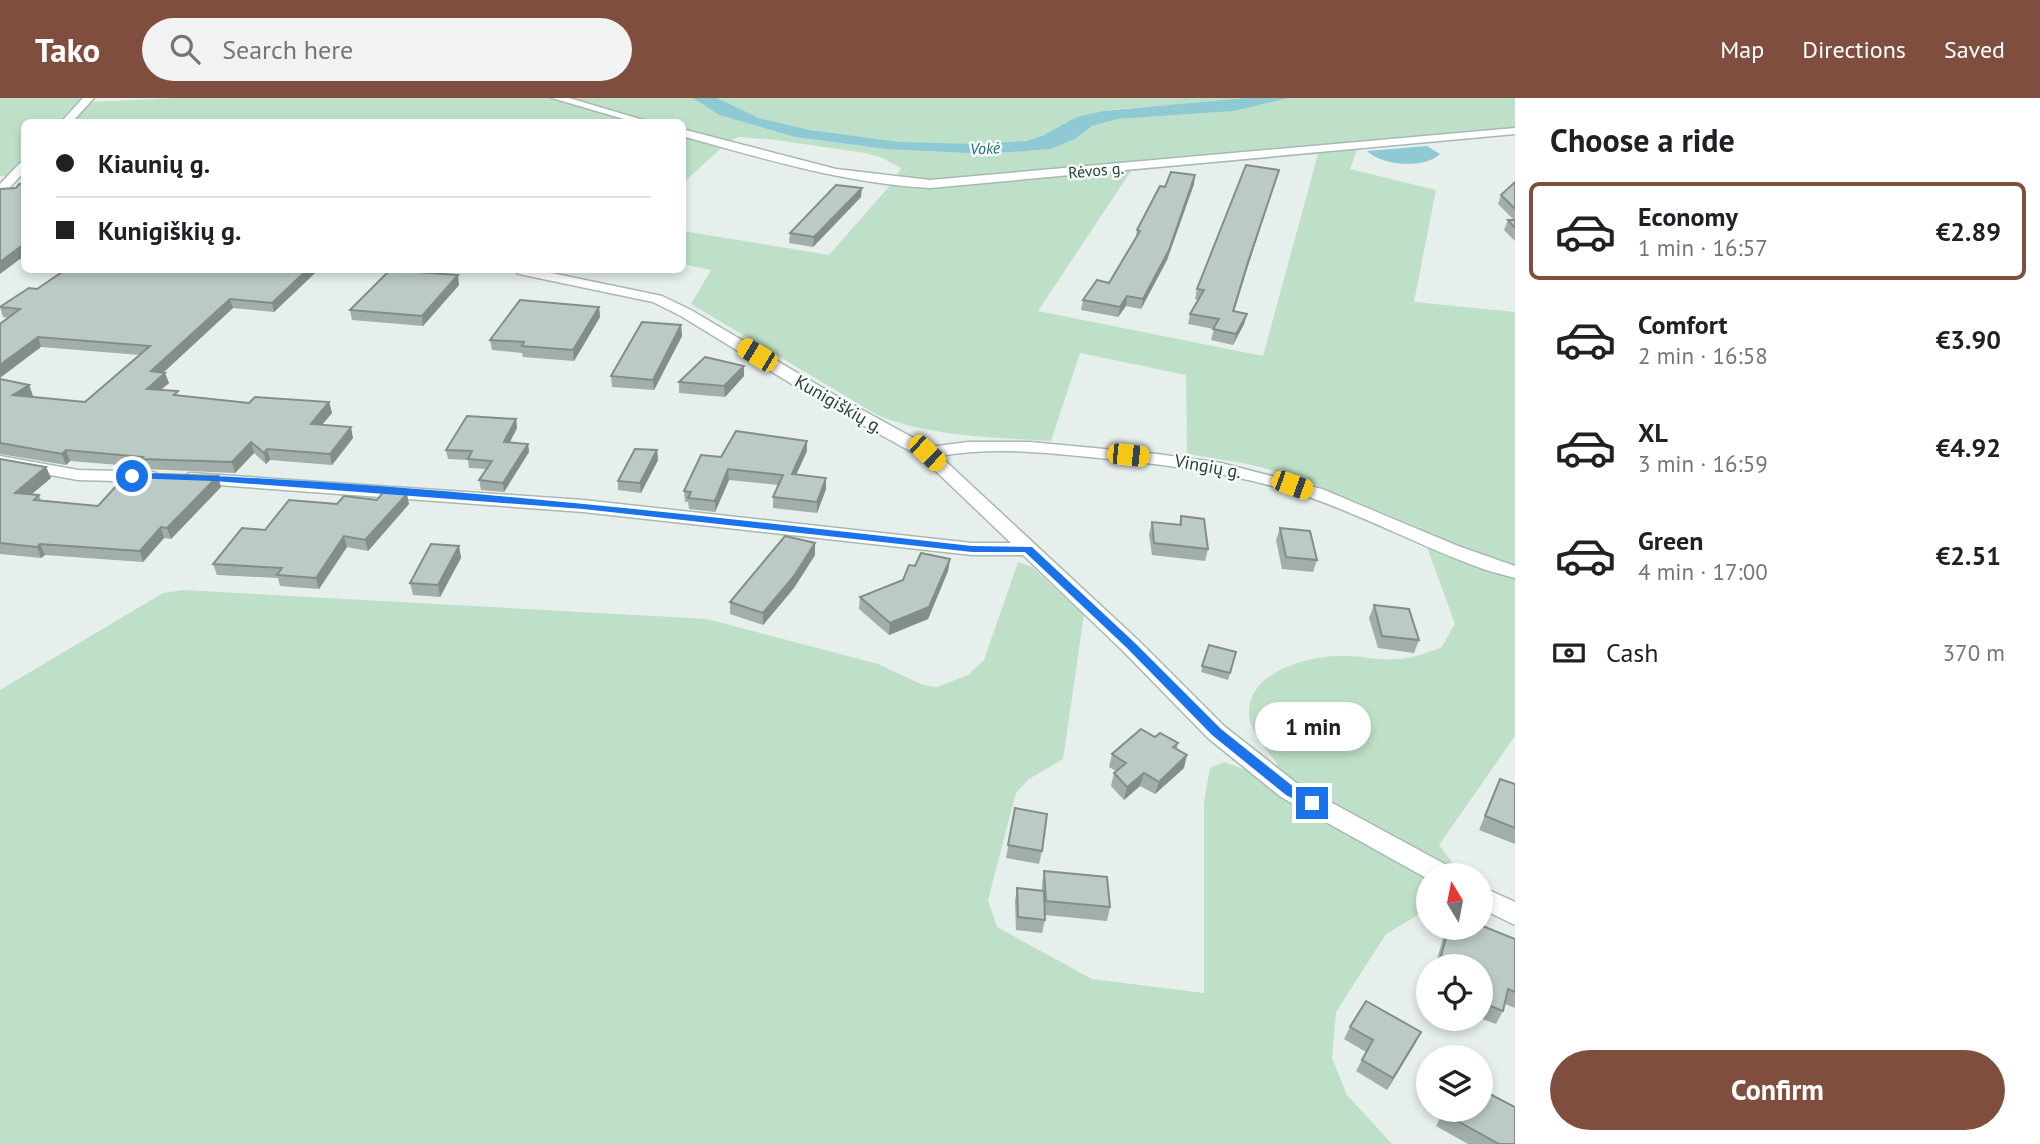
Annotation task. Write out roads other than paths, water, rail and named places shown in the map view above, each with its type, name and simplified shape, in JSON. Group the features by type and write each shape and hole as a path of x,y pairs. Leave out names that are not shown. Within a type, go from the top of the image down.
{"street":[{"path":"69,119 89,98"},
{"path":"556,98 634,119"},
{"name":"Rėvos g.","path":"686,133 839,174 875,181 929,184 1515,131"},
{"path":"0,191 21,169"},
{"name":"Kunigiškių g.","path":"533,273 657,299 686,313 827,398 927,453 1131,646 1216,732 1290,791 1421,863"},
{"name":"Vingių g.","path":"927,453 965,447 1032,447 1178,460 1232,469 1335,500 1445,549 1515,572"},
{"path":"0,461 78,475 214,478 583,506 972,549 1028,549"},
{"path":"1493,902 1515,914"}],"water":[{"name":"Vokė","path":"693,98 717,98 759,118 809,130 899,142 974,144 1026,141 1044,135 1077,117 1103,111 1247,98 1289,98 1234,111 1118,119 1092,126 1075,139 1051,149 985,154 885,149 795,137 719,115"},
{"path":"1427,146 1440,154 1433,159 1414,164 1383,160 1367,151"}]}
